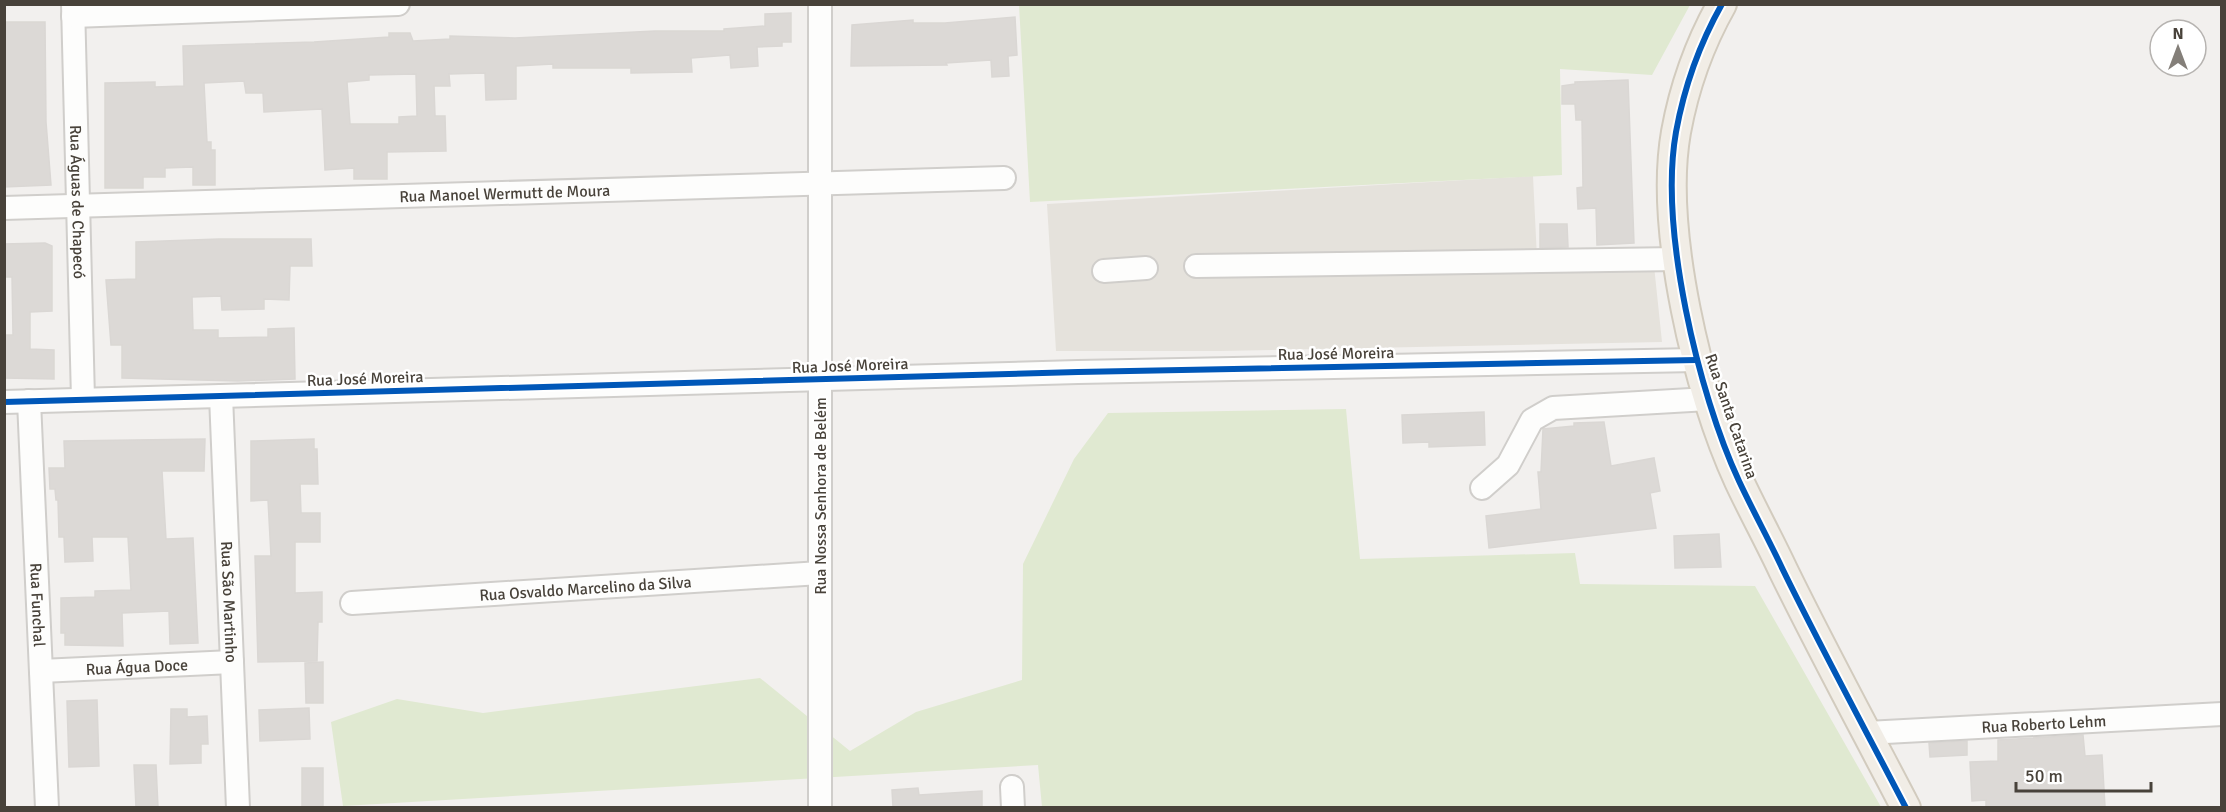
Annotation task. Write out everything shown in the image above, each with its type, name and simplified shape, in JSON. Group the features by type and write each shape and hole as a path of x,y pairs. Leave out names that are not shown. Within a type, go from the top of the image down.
{"main road":[{"name":"Rua Santa Catarina","path":"1722,4 1694,65 1676,132 1673,193 1678,259 1697,360 1708,399 1738,479 1906,807"}],"street":[{"path":"73,10 398,4"},
{"name":"Rua Nossa Senhora de Belém","path":"820,4 820,807"},
{"name":"Rua Águas de Chapecó","path":"73,10 83,399"},
{"name":"Rua Manoel Wermutt de Moura","path":"4,208 1004,178"},
{"path":"1196,266 1678,259"},
{"path":"1104,271 1146,268"},
{"name":"Rua José Moreira","path":"4,402 1090,371 1697,360"},
{"name":"Rua São Martinho","path":"221,396 238,807"},
{"path":"1482,488 1508,465 1532,420 1554,408 1708,399"},
{"name":"Rua Funchal","path":"29,401 46,807"},
{"name":"Rua Osvaldo Marcelino da Silva","path":"351,603 820,573"},
{"name":"Rua Água Doce","path":"41,671 232,662"},
{"name":"Rua Roberto Lehm","path":"1867,733 2222,714"}],"shaded area":[{"path":"1533,176 1537,258 1653,256 1662,342 1220,351 1056,351 1047,204"}],"green space":[{"path":"1019,4 1690,5 1652,75 1560,69 1562,175 1030,202"},
{"path":"1346,409 1360,559 1575,553 1580,584 1755,586 1881,807 1042,807 1038,765 343,806 331,722 397,699 483,713 760,678 850,751 916,712 1022,680 1023,564 1074,459 1108,413"}],"building":[{"path":"791,13 791,42 782,42 782,46 757,47 758,66 731,68 730,55 691,58 692,72 631,73 631,68 553,68 553,64 516,66 516,99 486,100 485,73 449,74 450,86 434,86 435,116 445,116 446,151 387,152 387,179 354,179 354,168 325,170 322,109 264,112 263,93 246,93 244,81 204,83 207,142 211,142 211,150 215,150 215,185 193,185 193,167 165,168 165,177 143,177 143,188 105,188 105,83 155,82 155,87 184,86 183,46 314,42 389,37 389,33 410,33 413,41 450,39 450,36 515,38 655,31 724,31 724,29 765,26 765,14","holes":["416,74 417,116 399,117 399,124 350,124 347,82 369,80 369,75"]},
{"path":"1015,17 1017,55 1008,56 1009,76 992,77 991,60 946,63 947,65 851,66 852,25 913,20 913,23 945,23"},
{"path":"4,22 45,22 46,122 51,185 4,187"},
{"path":"1628,80 1634,243 1597,245 1596,208 1578,209 1577,188 1583,187 1582,120 1576,120 1575,104 1562,104 1562,86 1575,84 1575,82"},
{"path":"1540,224 1567,224 1568,247 1540,248"},
{"path":"311,239 312,266 290,266 289,300 264,299 264,309 222,310 221,296 192,297 193,330 218,330 218,338 268,337 268,329 294,328 295,379 238,381 122,378 122,345 111,345 106,280 136,279 136,242"},
{"path":"45,243 52,246 52,311 30,312 30,349 54,350 54,379 4,378 4,335 13,335 12,277 4,277 4,244"},
{"path":"1484,412 1485,445 1429,447 1429,442 1403,443 1402,415"},
{"path":"1604,422 1611,466 1654,458 1660,491 1650,493 1656,528 1489,548 1486,516 1541,509 1538,472 1541,472 1543,429 1574,426 1574,423"},
{"path":"205,439 204,471 162,471 166,539 193,538 198,643 170,644 169,611 122,613 123,646 65,645 65,633 61,633 61,598 95,597 95,591 131,590 128,537 92,537 93,561 65,562 64,537 59,537 58,500 56,500 55,489 50,489 49,468 65,468 64,441"},
{"path":"314,439 314,449 317,449 318,484 300,484 301,513 320,513 320,542 295,542 295,593 322,592 322,622 318,622 317,661 258,662 255,556 271,556 268,500 251,501 251,441"},
{"path":"1719,534 1721,567 1675,568 1674,536"},
{"path":"323,662 323,703 306,703 305,663"},
{"path":"97,700 99,766 69,767 67,701"},
{"path":"309,708 310,739 260,741 259,710"},
{"path":"171,709 187,709 187,717 207,716 208,744 201,744 201,763 170,764"},
{"path":"2083,735 2085,756 2102,755 2105,807 1986,807 1986,800 1972,801 1970,762 1998,761 1998,740"},
{"path":"1967,741 1967,755 1930,757 1929,743"},
{"path":"134,765 156,765 158,807 136,807"},
{"path":"302,768 323,768 323,807 302,807"},
{"path":"918,788 919,795 982,791 982,807 893,807 892,790"}],"cycle path":[{"path":"1722,4 1688,82 1676,132 1672,171 1673,215 1686,310 1709,403 1739,481 1813,630 1906,808"},
{"path":"4,402 1078,372 1697,360"}]}
